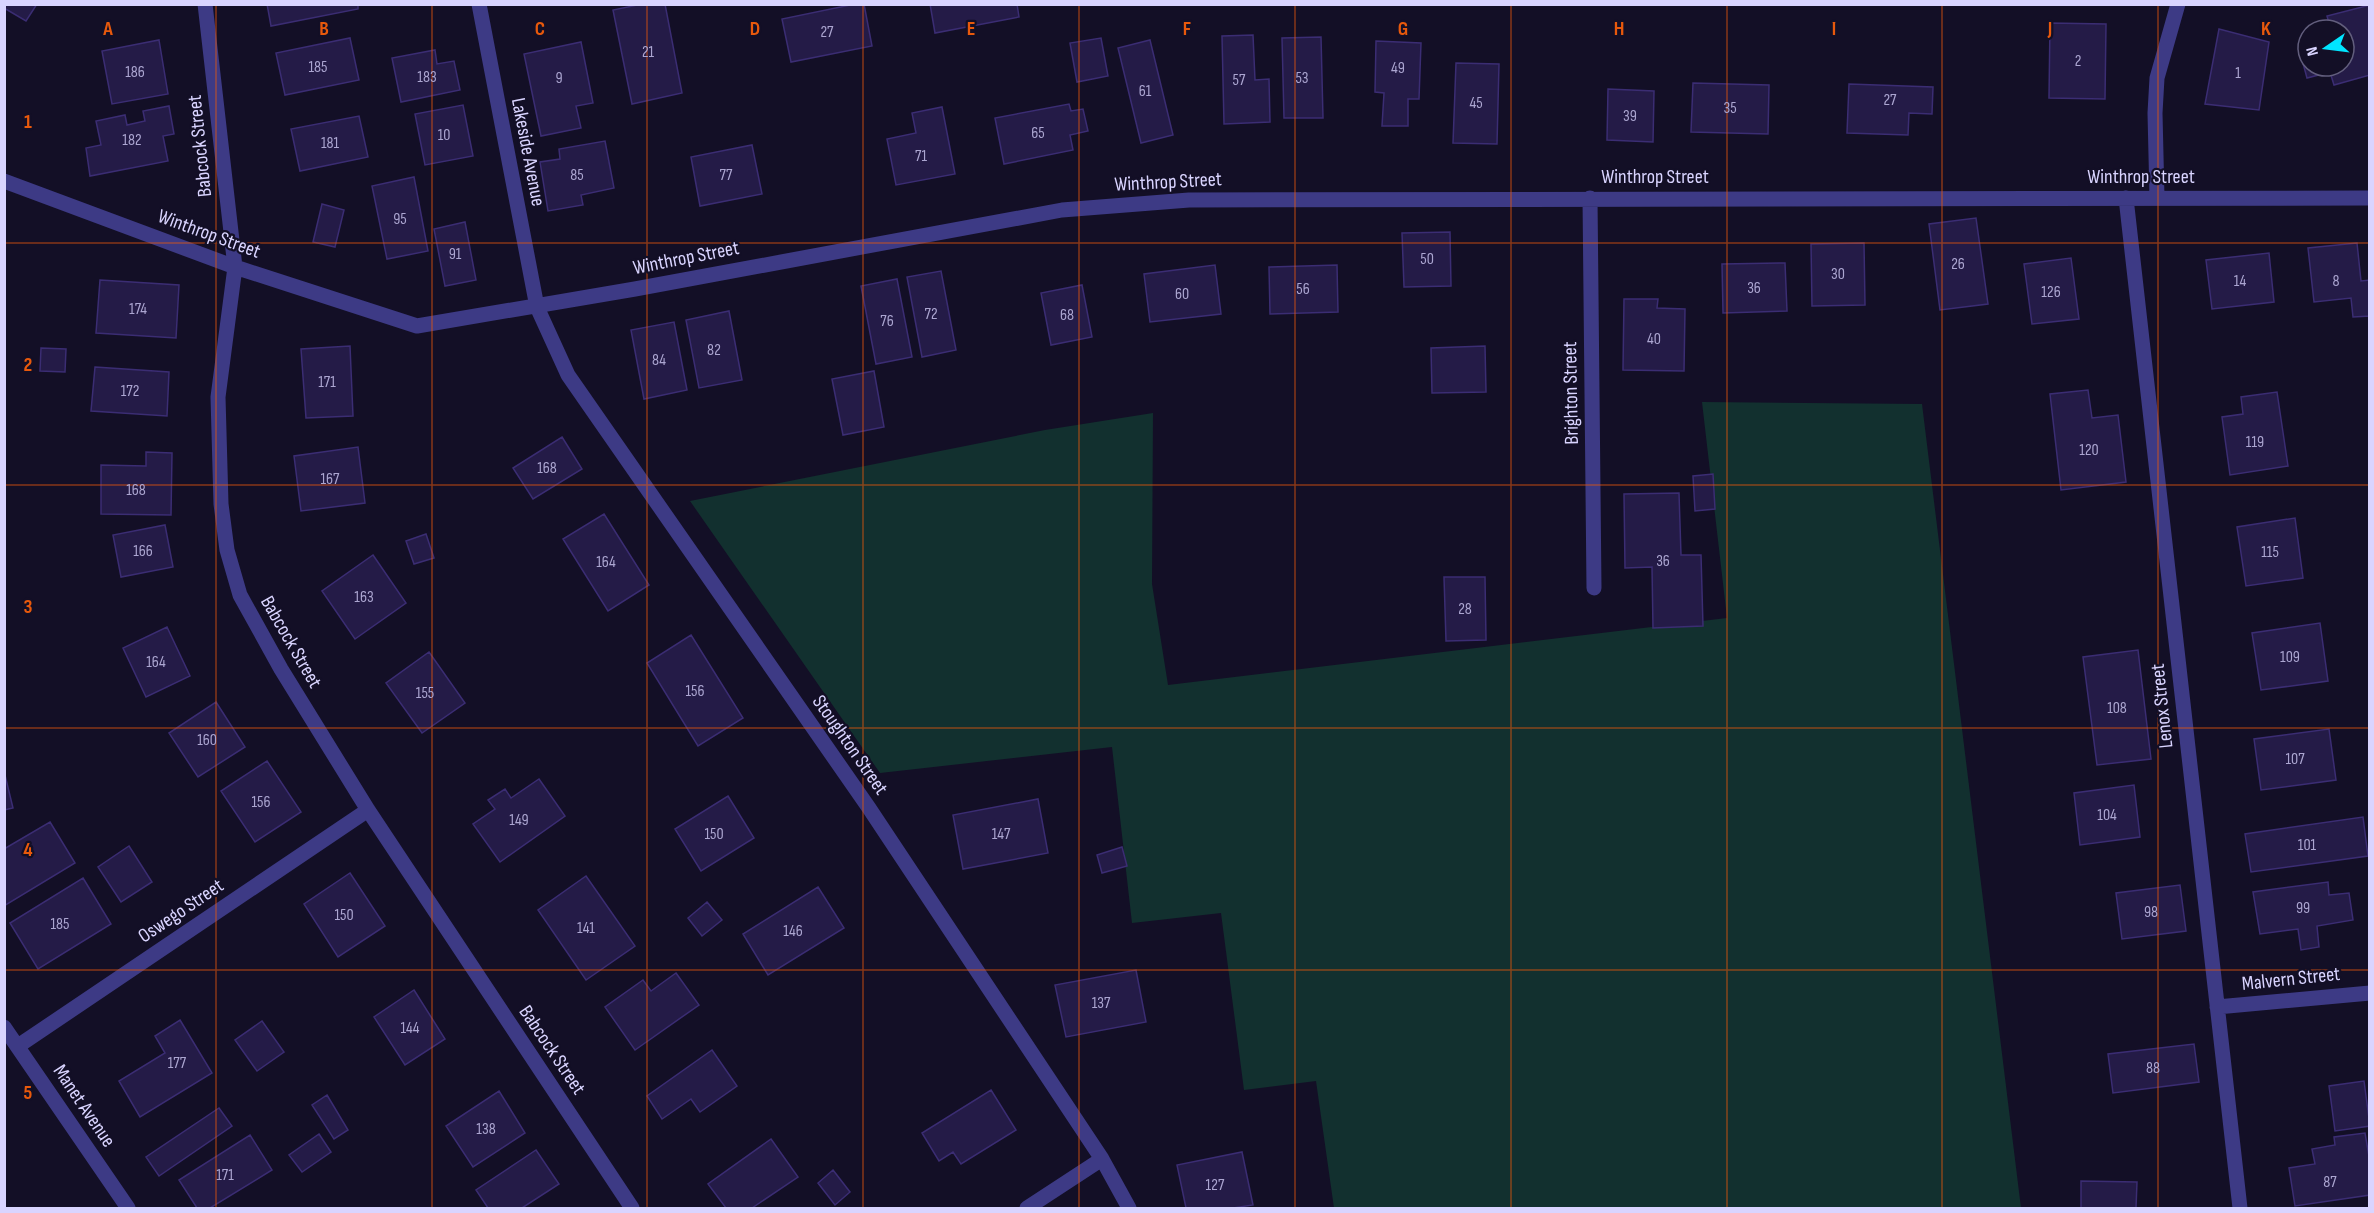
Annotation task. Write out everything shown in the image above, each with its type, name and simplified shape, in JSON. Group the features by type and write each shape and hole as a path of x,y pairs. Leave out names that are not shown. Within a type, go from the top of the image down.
{"street":[{"name":"Babcock Street","path":"205,4 235,267 218,397 220,504 226,550 240,595 276,660 368,810 632,1209"},
{"name":"Lakeside Avenue","path":"479,4 537,307"},
{"path":"2157,198 2155,113 2157,78 2178,4"},
{"name":"Winthrop Street","path":"4,181 235,267 417,327 1062,210 1189,200 2370,198"},
{"name":"Brighton Street","path":"1590,198 1594,588"},
{"name":"Lenox Street","path":"2126,198 2240,1209"},
{"name":"Stoughton Street","path":"537,307 568,375 869,808 1102,1159 1129,1209"},
{"name":"Oswego Street","path":"18,1046 368,810"},
{"name":"Malvern Street","path":"2217,1007 2370,993"},
{"name":"Manet Avenue","path":"4,1027 128,1209"},
{"path":"1027,1209 1102,1159"}],"green space":[{"path":"1702,402 1922,404 2021,1208 1334,1208 1316,1081 1244,1090 1221,913 1132,923 1112,747 880,773 690,501 1045,430 1153,413 1152,584 1168,685 1727,618"}],"building":[{"path":"4,4 37,4 26,21 4,8"},
{"path":"267,4 358,4 358,9 271,26"},
{"path":"642,4 665,4 682,93 632,104 613,10"},
{"path":"864,4 872,46 791,62 782,19"},
{"path":"930,4 1017,4 1019,17 935,33"},
{"path":"2370,5 2370,75 2334,85 2332,78 2356,78 2356,18 2328,18 2327,16"},
{"path":"2050,23 2106,24 2105,99 2049,98"},
{"path":"2219,29 2269,42 2259,110 2205,104"},
{"path":"1253,35 1255,80 1269,79 1270,122 1224,124 1222,36"},
{"path":"1321,37 1323,118 1284,118 1282,38"},
{"path":"350,38 359,80 285,95 276,53"},
{"path":"1101,38 1108,76 1077,82 1070,43"},
{"path":"159,40 168,94 112,104 102,51"},
{"path":"1150,40 1173,135 1141,143 1118,48"},
{"path":"1376,41 1421,43 1419,99 1408,99 1408,126 1382,126 1384,93 1375,92"},
{"path":"581,42 593,103 576,106 581,128 541,136 524,54"},
{"path":"435,50 437,64 454,61 460,90 401,102 392,58"},
{"path":"1456,63 1499,64 1497,144 1453,143"},
{"path":"1693,83 1769,85 1768,134 1691,132"},
{"path":"1849,84 1933,87 1932,114 1909,113 1908,135 1847,133"},
{"path":"1608,89 1654,91 1653,142 1607,140"},
{"path":"1069,104 1071,111 1083,109 1088,131 1070,135 1073,150 1004,164 995,118"},
{"path":"463,105 473,156 425,165 415,114"},
{"path":"169,106 174,134 163,136 168,161 90,176 86,148 101,145 96,121 125,115 127,125 145,121 143,111"},
{"path":"942,107 955,174 896,185 887,139 916,133 912,113"},
{"path":"359,116 368,157 300,171 291,129"},
{"path":"605,141 614,188 581,195 583,205 548,211 540,162 560,159 559,149"},
{"path":"752,145 762,194 700,206 691,157"},
{"path":"414,177 428,251 387,259 372,186"},
{"path":"322,204 344,210 335,247 313,242"},
{"path":"1976,218 1988,304 1940,310 1929,224"},
{"path":"465,222 476,280 445,286 434,229"},
{"path":"1450,232 1451,286 1404,287 1402,233"},
{"path":"1864,243 1865,305 1812,306 1811,244"},
{"path":"2357,243 2361,281 2370,280 2370,316 2353,317 2351,298 2314,302 2308,248"},
{"path":"2269,253 2274,302 2212,309 2206,260"},
{"path":"2071,258 2079,319 2032,324 2024,264"},
{"path":"1785,263 1787,311 1723,313 1722,264"},
{"path":"1215,265 1221,314 1150,322 1144,274"},
{"path":"1337,265 1338,312 1270,314 1269,267"},
{"path":"941,271 956,350 922,357 907,277"},
{"path":"897,279 912,357 876,364 861,286"},
{"path":"100,280 179,285 176,338 96,333"},
{"path":"1082,285 1092,337 1051,345 1041,293"},
{"path":"1624,299 1658,299 1657,308 1685,309 1684,371 1623,370"},
{"path":"729,311 742,380 699,388 686,320"},
{"path":"674,322 687,390 644,399 631,330"},
{"path":"350,346 353,416 306,418 301,349"},
{"path":"1485,346 1486,392 1432,393 1431,348"},
{"path":"41,348 66,349 65,372 40,371"},
{"path":"95,367 169,372 167,416 91,411"},
{"path":"874,371 884,427 843,435 832,379"},
{"path":"2088,390 2092,418 2118,415 2126,482 2061,490 2050,394"},
{"path":"2277,392 2288,466 2230,475 2222,417 2243,414 2241,397"},
{"path":"562,437 582,469 533,499 513,468"},
{"path":"358,447 365,503 301,511 294,456"},
{"path":"146,452 172,453 171,515 101,514 101,465 146,466"},
{"path":"1713,474 1715,509 1695,511 1693,476"},
{"path":"1679,493 1681,555 1701,555 1703,626 1653,628 1652,567 1625,568 1624,494"},
{"path":"604,514 649,585 608,611 563,539"},
{"path":"2295,518 2303,578 2246,586 2237,527"},
{"path":"165,525 173,567 121,577 113,535"},
{"path":"426,534 434,558 414,564 406,541"},
{"path":"373,555 406,603 355,639 322,591"},
{"path":"1444,577 1485,577 1486,640 1446,641"},
{"path":"2320,623 2328,681 2261,690 2252,633"},
{"path":"167,627 190,676 146,697 123,648"},
{"path":"691,635 743,718 698,746 647,663"},
{"path":"2138,650 2151,759 2097,765 2083,657"},
{"path":"429,652 465,703 422,733 386,683"},
{"path":"216,702 245,747 198,777 169,733"},
{"path":"2329,729 2336,780 2261,790 2254,739"},
{"path":"267,761 301,812 255,842 221,791"},
{"path":"4,771 13,808 4,810"},
{"path":"539,779 565,816 500,862 473,824 495,809 488,800 505,789 511,798"},
{"path":"2134,785 2140,837 2080,845 2074,793"},
{"path":"728,796 754,838 701,871 675,829"},
{"path":"1038,799 1048,853 963,869 953,815"},
{"path":"2363,817 2368,856 2251,872 2245,834"},
{"path":"50,822 75,863 4,906 4,849"},
{"path":"129,846 152,882 121,902 98,867"},
{"path":"1122,847 1127,866 1102,873 1097,855"},
{"path":"350,873 385,926 338,957 304,904"},
{"path":"586,876 635,946 586,980 538,910"},
{"path":"83,878 111,924 38,969 10,923"},
{"path":"2328,882 2329,895 2349,893 2353,920 2317,926 2319,947 2301,950 2298,929 2260,934 2253,892"},
{"path":"2180,885 2186,931 2122,939 2116,893"},
{"path":"818,887 844,928 768,975 743,934"},
{"path":"707,902 722,920 702,936 688,918"},
{"path":"1136,970 1146,1022 1066,1037 1055,985"},
{"path":"676,973 699,1005 635,1050 605,1007 643,980 651,991"},
{"path":"414,990 445,1039 405,1065 374,1017"},
{"path":"180,1020 212,1073 140,1117 119,1081 165,1053 155,1036"},
{"path":"262,1021 284,1052 257,1071 235,1040"},
{"path":"2194,1044 2199,1082 2113,1093 2108,1054"},
{"path":"712,1050 737,1086 700,1112 691,1099 662,1119 647,1096"},
{"path":"2364,1081 2370,1126 2335,1131 2329,1086"},
{"path":"991,1090 1016,1130 961,1164 953,1152 939,1161 922,1133"},
{"path":"499,1091 525,1133 473,1167 446,1126"},
{"path":"327,1095 348,1130 334,1139 312,1105"},
{"path":"219,1108 232,1126 159,1176 146,1157"},
{"path":"2365,1133 2370,1162 2370,1195 2295,1206 2289,1168 2315,1164 2312,1149 2335,1145 2334,1137"},
{"path":"319,1134 331,1152 302,1172 289,1155"},
{"path":"250,1135 272,1170 210,1208 197,1208 179,1180"},
{"path":"771,1139 798,1177 752,1208 726,1208 708,1184"},
{"path":"536,1150 559,1184 522,1208 488,1208 476,1190"},
{"path":"1242,1152 1253,1205 1233,1208 1186,1208 1177,1165"},
{"path":"833,1170 850,1192 835,1205 818,1183"},
{"path":"2081,1181 2137,1182 2136,1208 2081,1208"}]}
